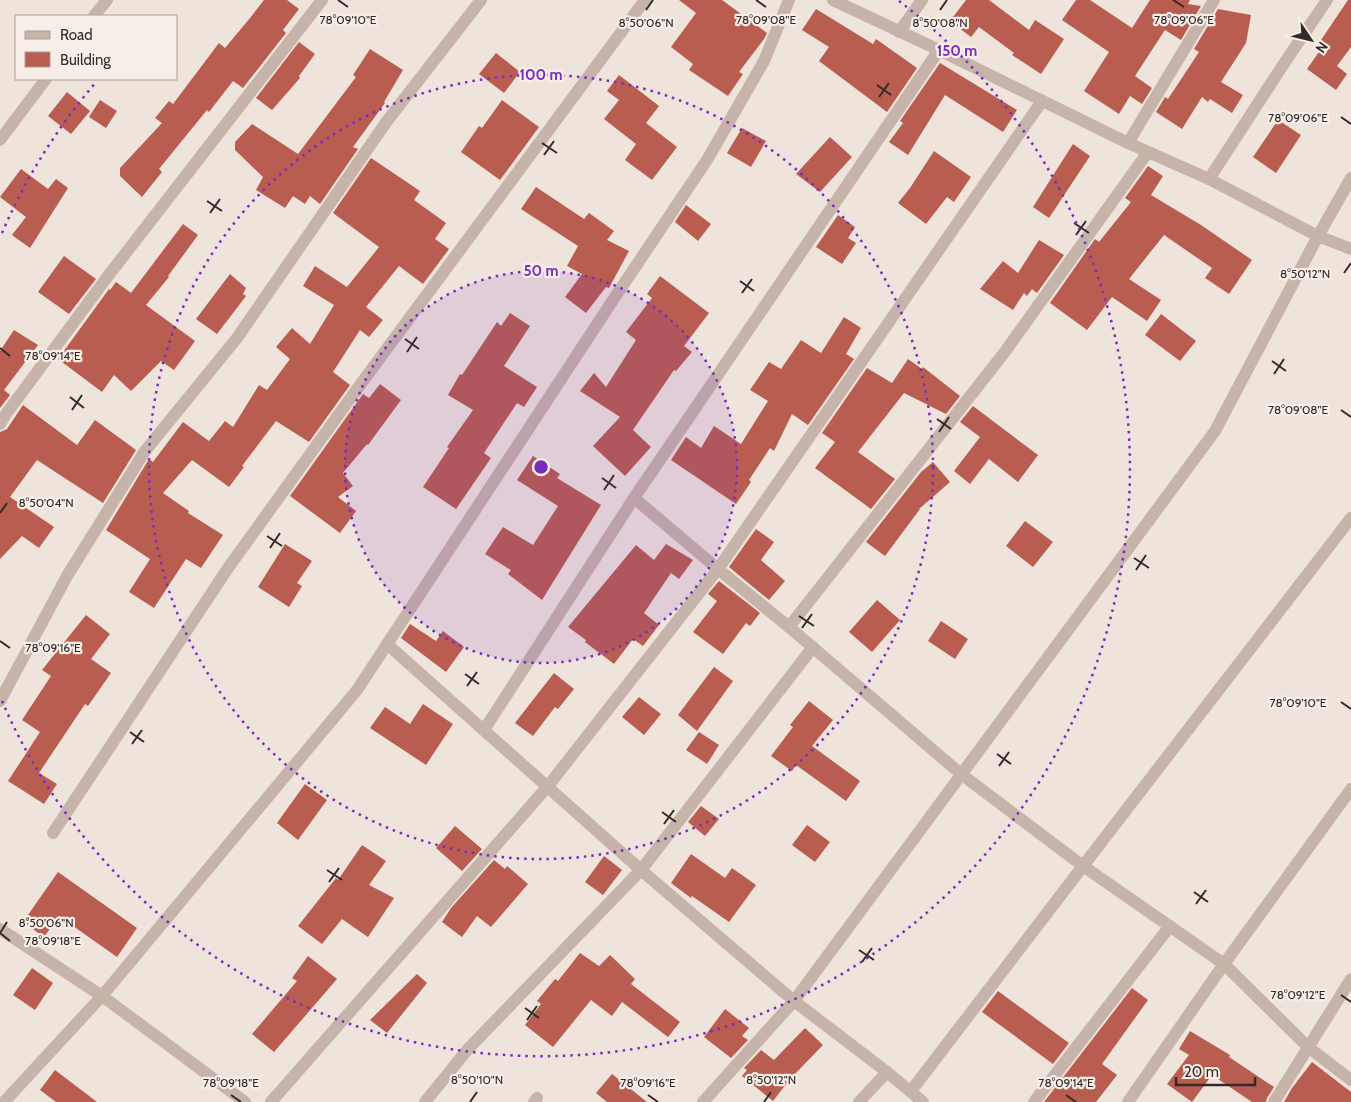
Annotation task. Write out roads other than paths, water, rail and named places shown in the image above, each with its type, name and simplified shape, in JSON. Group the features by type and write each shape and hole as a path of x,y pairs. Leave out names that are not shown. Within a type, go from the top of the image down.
{"street":[{"path":"95,15 107,0"},
{"path":"0,424 108,276 322,0"},
{"path":"0,701 67,576 145,451 237,338 387,121 480,0"},
{"path":"52,833 228,568 360,385 645,0"},
{"path":"4,1102 102,996 357,690 706,160 764,61 789,0"},
{"path":"833,0 1128,143 1209,179 1318,236 1351,249"},
{"path":"899,32 922,0"},
{"path":"1128,143 1214,0"},
{"path":"1209,179 1327,0"},
{"path":"484,730 634,498 939,50"},
{"path":"0,140 45,80"},
{"path":"270,1102 548,786 718,569 1042,101"},
{"path":"790,627 1004,353 1148,152"},
{"path":"703,1102 794,1000 1215,431 1318,236 1351,178"},
{"path":"634,498 790,627 961,774 1083,866 1224,964 1308,1048 1351,1080"},
{"path":"911,1091 1351,518"},
{"path":"387,644 641,870 794,1000 923,1102"},
{"path":"425,1102 468,1049 641,870 813,647"},
{"path":"1128,1102 1224,964 1351,789"},
{"path":"1034,1102 1170,926"},
{"path":"0,929 102,996 245,1102"},
{"path":"1274,1102 1351,979"},
{"path":"859,1102 887,1072"}]}
